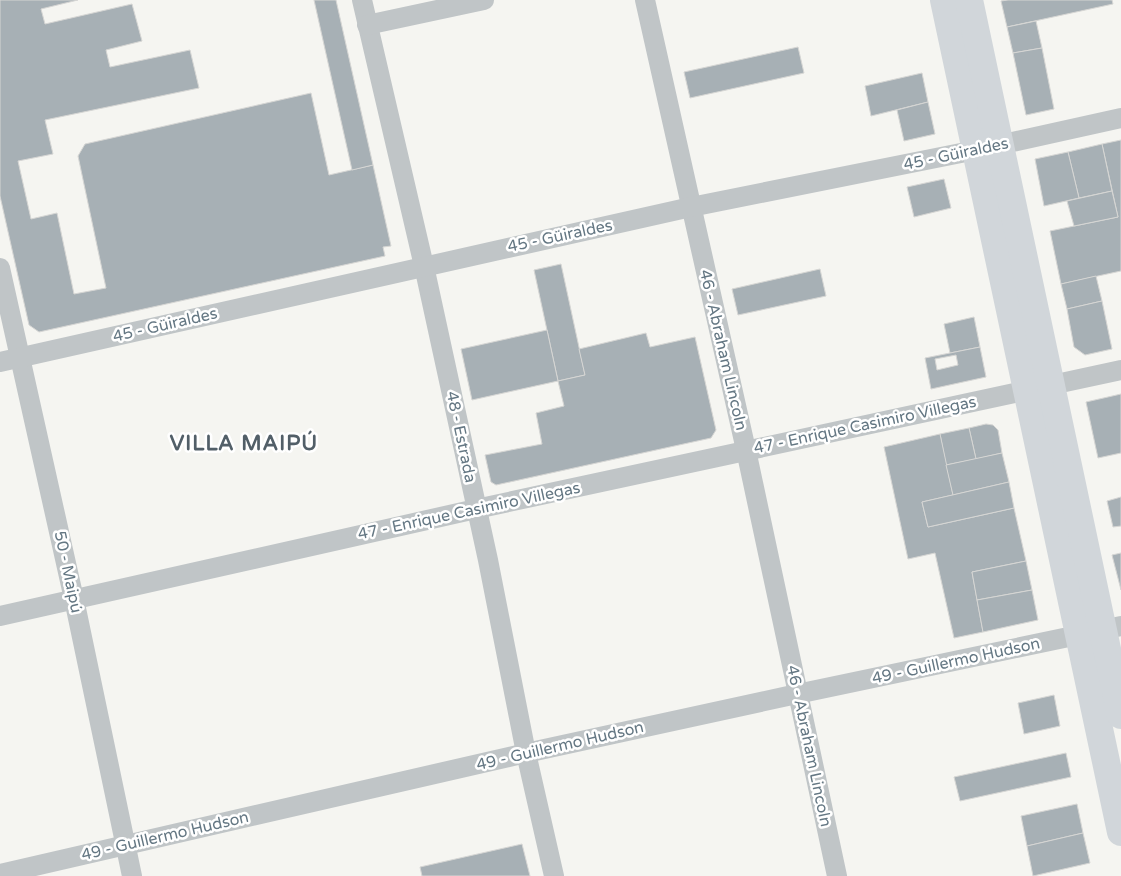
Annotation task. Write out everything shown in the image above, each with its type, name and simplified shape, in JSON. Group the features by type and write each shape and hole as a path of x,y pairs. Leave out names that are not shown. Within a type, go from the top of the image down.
{"main road":[{"path":"944,0 988,148 1039,387 1121,714"},
{"path":"969,0 988,148"},
{"path":"1101,631 1121,832"}],"street":[{"name":"48 - Estrada","path":"362,0 424,266 488,560 526,753 554,876"},
{"path":"367,25 484,0"},
{"name":"46 - Abraham Lincoln","path":"645,0 746,450 837,876"},
{"name":"45 - Güiraldes","path":"0,362 691,207 988,148 1121,118"},
{"name":"50 - Maipú","path":"0,268 74,599 132,876"},
{"name":"47 - Enrique Casimiro Villegas","path":"0,616 476,509 1121,370"},
{"name":"49 - Guillermo Hudson","path":"0,874 526,753 1101,631"}],"building":[{"path":"0,0 78,0 41,9 45,24 132,4 142,41 106,50 110,67 190,50 199,88 45,120 53,154 18,161 31,219 57,213 74,294 106,288 78,156 85,144 311,93 329,175 373,165 391,246 383,247 385,256 39,332 29,325 0,196"},
{"path":"314,0 336,0 373,165 352,170"},
{"path":"1112,0 1113,4 1007,27 1001,1"},
{"path":"1036,21 1042,48 1013,53 1007,27"},
{"path":"798,47 804,73 690,98 684,72"},
{"path":"1042,48 1054,109 1026,115 1013,53"},
{"path":"922,73 928,102 871,116 865,86"},
{"path":"928,102 935,134 904,141 897,110"},
{"path":"1121,140 1121,271 1061,284 1050,231 1118,217 1102,144"},
{"path":"1102,144 1112,191 1079,198 1068,152"},
{"path":"1068,152 1079,198 1044,206 1035,159"},
{"path":"944,179 951,208 914,217 907,187"},
{"path":"1112,191 1118,217 1074,226 1067,201"},
{"path":"561,264 585,375 558,381 534,270"},
{"path":"820,269 826,296 738,315 732,289"},
{"path":"1096,276 1102,301 1067,309 1061,284"},
{"path":"1102,301 1112,349 1085,355 1074,347 1067,309"},
{"path":"974,317 980,347 950,353 944,324"},
{"path":"547,330 558,381 472,400 461,349"},
{"path":"646,333 650,347 695,337 716,430 711,438 496,485 491,482 485,455 542,444 536,413 564,406 558,381 585,375 579,349"},
{"path":"980,347 986,377 931,389 925,358","holes":["956,355 958,365 937,370 935,359"]},
{"path":"1121,394 1121,453 1098,458 1086,402"},
{"path":"986,424 993,425 998,430 1002,453 976,459 969,428"},
{"path":"969,428 976,459 946,465 940,434"},
{"path":"940,434 953,495 922,502 928,527 1014,508 1026,561 972,572 983,632 954,638 935,553 908,559 884,447"},
{"path":"1002,453 1009,482 953,495 946,465"},
{"path":"1009,482 1014,508 928,527 922,502"},
{"path":"1121,497 1121,526 1113,527 1107,501"},
{"path":"1121,553 1121,590 1112,555"},
{"path":"1026,561 1032,590 977,600 972,572"},
{"path":"1032,590 1038,620 983,632 977,600"},
{"path":"1054,695 1060,726 1024,734 1018,703"},
{"path":"1066,753 1071,777 960,801 954,777"},
{"path":"1077,804 1083,833 1027,846 1021,816"},
{"path":"1083,833 1090,863 1033,876 1027,846"},
{"path":"522,844 530,876 422,876 420,867"}],"district":[{"name":"VILLA MAIPÚ","path":"244,443"}]}
